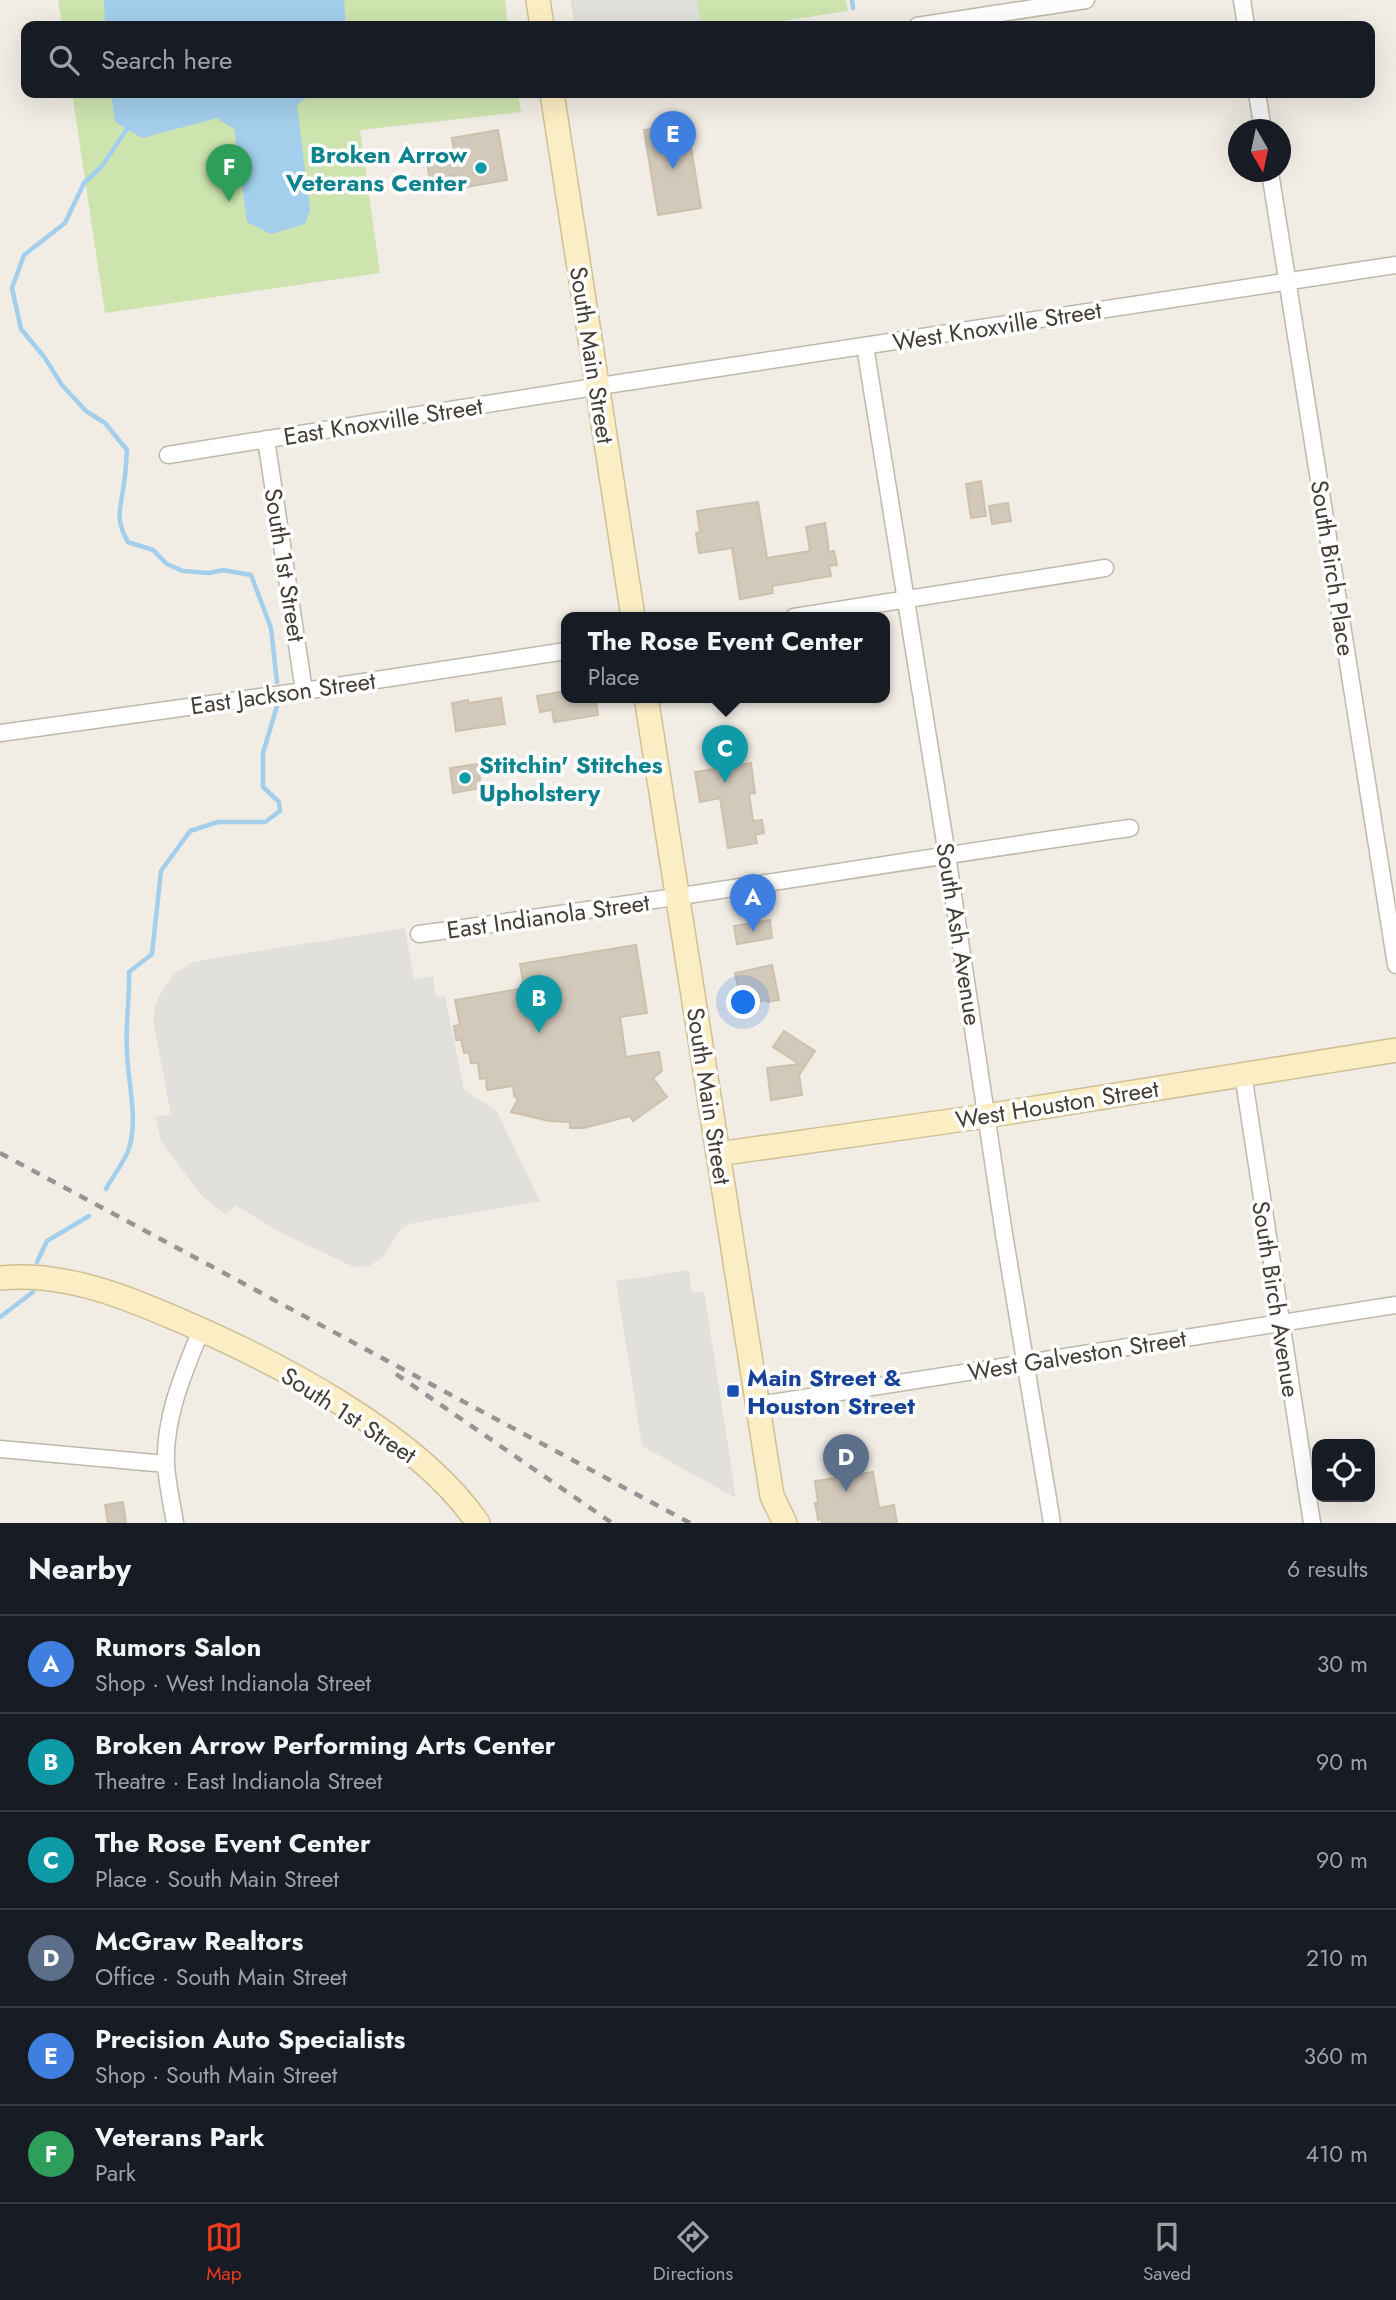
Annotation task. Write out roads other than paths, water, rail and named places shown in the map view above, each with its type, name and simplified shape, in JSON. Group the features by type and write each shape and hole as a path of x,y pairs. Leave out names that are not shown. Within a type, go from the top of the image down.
{"street":[{"path":"538,0 541,21"},
{"path":"950,21 1086,0"},
{"path":"1242,0 1245,21"},
{"name":"South Main Street","path":"553,98 632,612"},
{"path":"1258,98 1261,119"},
{"name":"South Birch Place","path":"1272,182 1396,965"},
{"name":"West Knoxville Street","path":"598,387 1396,265"},
{"name":"South Ash Avenue","path":"865,346 1052,1523"},
{"name":"East Knoxville Street","path":"168,455 598,387"},
{"name":"South 1st Street","path":"266,439 304,691"},
{"path":"826,612 1105,568"},
{"name":"East Jackson Street","path":"0,733 561,652"},
{"name":"South Main Street","path":"647,703 772,1496 785,1523"},
{"name":"East Indianola Street","path":"419,934 676,898 1130,828"},
{"name":"West Houston Street","path":"718,1154 986,1116 1396,1050"},
{"name":"South Birch Avenue","path":"1242,1074 1312,1523"},
{"name":"South 1st Street","path":"0,1278 43,1278 91,1287 135,1302 201,1330 302,1381 393,1439 441,1479 478,1523"},
{"name":"West Galveston Street","path":"758,1405 1396,1306"},
{"path":"175,1523 166,1464 171,1415 201,1330"},
{"path":"0,1449 166,1464"},
{"name":"South Main Street","path":"767,1523 772,1496"}],"water":[{"path":"104,0 344,0 346,21 105,21"},
{"path":"112,98 306,98 297,105 310,210 305,224 271,234 247,222 234,129 217,118 142,138 115,122"}],"waterway":[{"path":"852,0 853,8"},
{"path":"127,129 102,166 84,183 65,223 24,255 12,288 21,329 45,358 62,385 86,411 105,423 127,450 120,519 128,542 153,550 167,564 183,571 209,573 223,570 251,575 271,628 277,682"},
{"path":"106,1189 126,1156 131,1140 133,1115 127,1043 129,972 152,954 161,871 190,831 218,822 265,822 280,811 279,802 263,787 263,753 277,706"},
{"path":"37,1262 47,1241 89,1216"},
{"path":"0,1317 33,1292"}],"railway":[{"path":"0,1153 690,1523"},
{"path":"396,1374 612,1523"}],"place":[{"name":"Broken Arrow Veterans Center","path":"481,168"},
{"name":"Precision Auto Specialists","path":"673,169"},
{"name":"Veterans Park","path":"229,202"},
{"name":"Stitchin' Stitches Upholstery","path":"465,778"},
{"name":"The Rose Event Center","path":"725,783"},
{"name":"Rumors Salon","path":"753,932"},
{"name":"Broken Arrow Performing Arts Center","path":"539,1033"},
{"name":"Main Street & Houston Street","path":"733,1391"},
{"name":"McGraw Realtors","path":"846,1492"}]}
